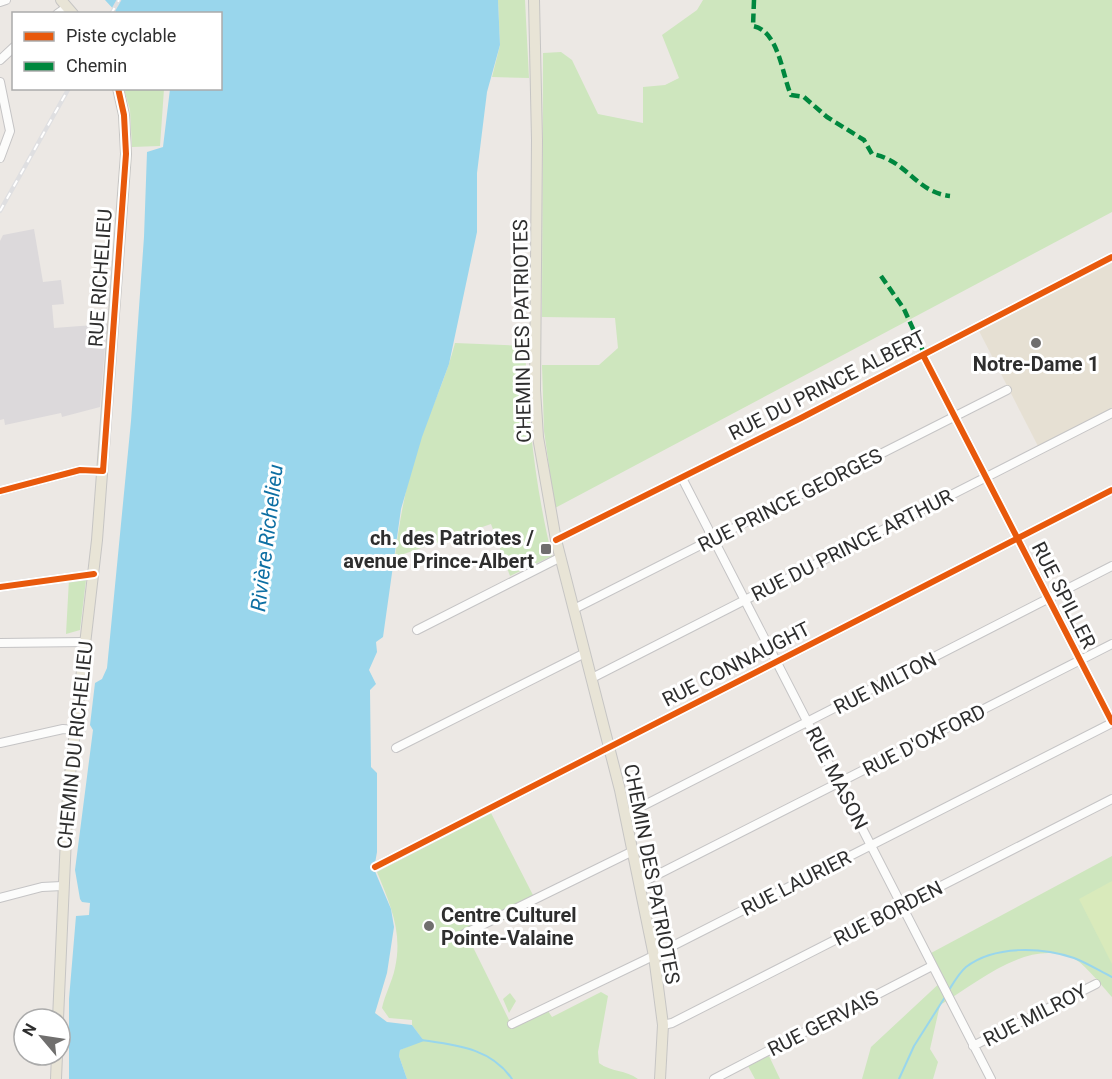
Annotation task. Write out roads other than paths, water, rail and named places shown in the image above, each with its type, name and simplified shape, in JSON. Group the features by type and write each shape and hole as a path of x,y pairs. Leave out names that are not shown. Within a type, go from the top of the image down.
{"main road":[{"name":"CHEMIN DES PATRIOTES","path":"534,0 537,129 535,390 541,461 556,540 610,748 654,956 663,1024 660,1079"},
{"name":"RUE RICHELIEU","path":"103,471 126,154 124,115 118,90"},
{"name":"CHEMIN DU RICHELIEU","path":"58,1007 62,886 75,730 94,574 103,471"}],"street":[{"path":"0,2 6,0"},
{"path":"0,60 12,49"},
{"path":"0,82 10,131 0,158"},
{"name":"RUE DU PRINCE ALBERT","path":"556,540 682,478 1112,257"},
{"name":"RUE SPILLER","path":"923,355 1112,722"},
{"name":"RUE PRINCE GEORGES","path":"574,609 1007,390"},
{"name":"RUE DU PRINCE ARTHUR","path":"592,678 1112,413"},
{"path":"0,491 80,470 103,471"},
{"name":"RUE MASON","path":"682,478 950,1004 991,1079"},
{"name":"RUE CONNAUGHT","path":"375,867 1112,490"},
{"path":"417,630 561,557"},
{"name":"RUE MILTON","path":"625,814 1112,566"},
{"path":"0,588 94,574"},
{"path":"0,643 86,642"},
{"name":"RUE D'OXFORD","path":"639,884 1112,644"},
{"path":"396,748 585,653"},
{"name":"RUE LAURIER","path":"512,1024 654,956 1112,722"},
{"path":"0,743 63,729 75,730"},
{"name":"RUE BORDEN","path":"663,1024 672,1023 1112,799"},
{"path":"464,934 633,851"},
{"path":"0,898 42,887 62,886"},
{"name":"RUE GERVAIS","path":"714,1079 933,970"},
{"name":"RUE MILROY","path":"973,1046 1096,984"}],"water":[{"name":"Rivière Richelieu","path":"105,0 498,0 500,45 487,92 477,173 477,232 449,364 422,437 401,509 383,637 376,642 377,652 369,670 376,684 370,690 371,767 377,773 377,852 374,869 391,909 394,927 387,973 375,1013 387,1022 412,1025 424,1041 400,1050 399,1056 407,1079 69,1079 69,1067 72,1067 72,1007 69,1007 69,999 76,916 89,915 90,903 82,902 80,899 75,870 93,730 90,725 95,683 102,679 107,668 131,421 144,237 147,152 163,147 170,90 222,90 222,12 116,12"}],"waterway":[{"path":"949,990 963,969 977,960 1018,950 1061,954 1079,960 1112,977"},
{"path":"899,1079 914,1046 945,997"},
{"path":"422,1040 460,1046 483,1054 494,1061 512,1079"}],"railway":[{"path":"112,12 119,0"},
{"path":"0,211 68,90"}],"place":[{"name":"Notre-Dame 1","path":"1036,343"},
{"name":"ch. des Patriotes / avenue Prince-Albert","path":"546,549"},
{"name":"Centre Culturel Pointe-Valaine","path":"429,926"}]}
